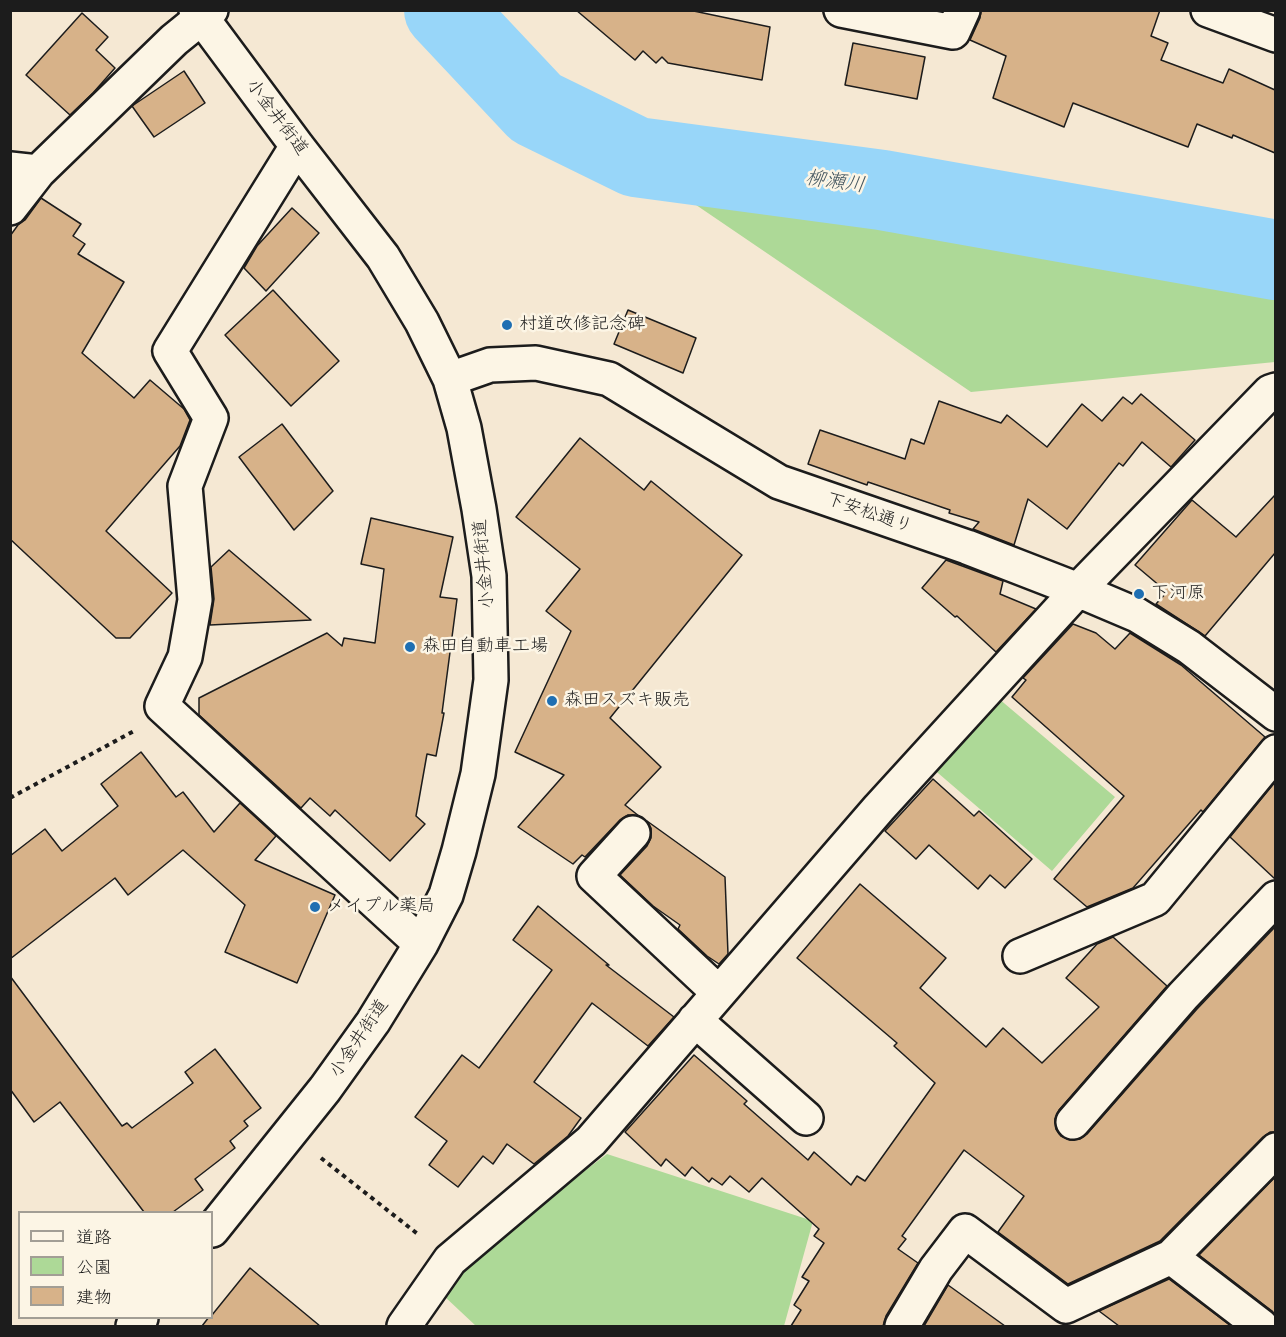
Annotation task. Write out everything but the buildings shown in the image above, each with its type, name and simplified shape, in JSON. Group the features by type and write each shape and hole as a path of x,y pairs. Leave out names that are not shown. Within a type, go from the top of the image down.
{"street":[{"path":"841,10 953,32 963,10"},
{"path":"1208,10 1275,35"},
{"path":"10,208 25,170 203,13"},
{"name":"小金井街道","path":"203,13 297,146 383,257 422,322 450,379 464,428 489,576 491,680 478,774 446,895 421,944 374,1022 325,1089 213,1229"},
{"path":"297,146 170,351 211,418 185,486 195,600 185,657 162,706 421,944"},
{"name":"下安松通り","path":"450,379 490,365 536,363 609,379 779,482 967,547 1137,615 1189,647 1272,706"},
{"path":"404,1326 450,1260 591,1142 879,808 1078,590 1270,392 1275,390"},
{"path":"1020,956 1155,899 1275,752"},
{"path":"633,833 594,876 719,993"},
{"path":"1073,1122 1183,996 1275,898"},
{"path":"695,1020 806,1118"},
{"path":"902,1326 936,1269 965,1231 1066,1306 1171,1257 1275,1150"},
{"path":"1171,1257 1261,1326"}],"path":[{"path":"10,798 145,726 162,706"},
{"path":"318,1155 450,1260"}],"green space":[{"path":"677,192 1275,281 1275,362 971,392"},
{"path":"998,698 1115,797 1052,871 931,767"},
{"path":"607,1154 813,1221 784,1326 476,1326 444,1296 468,1265 525,1216"}],"waterway":[{"name":"柳瀬川","path":"444,10 536,108 636,157 882,190 1276,260"}],"place":[{"name":"村道改修記念碑","path":"507,325"},
{"name":"下河原","path":"1139,594"},
{"name":"森田自動車工場","path":"410,647"},
{"name":"森田スズキ販売","path":"552,701"},
{"name":"メイプル薬局","path":"315,907"}]}
